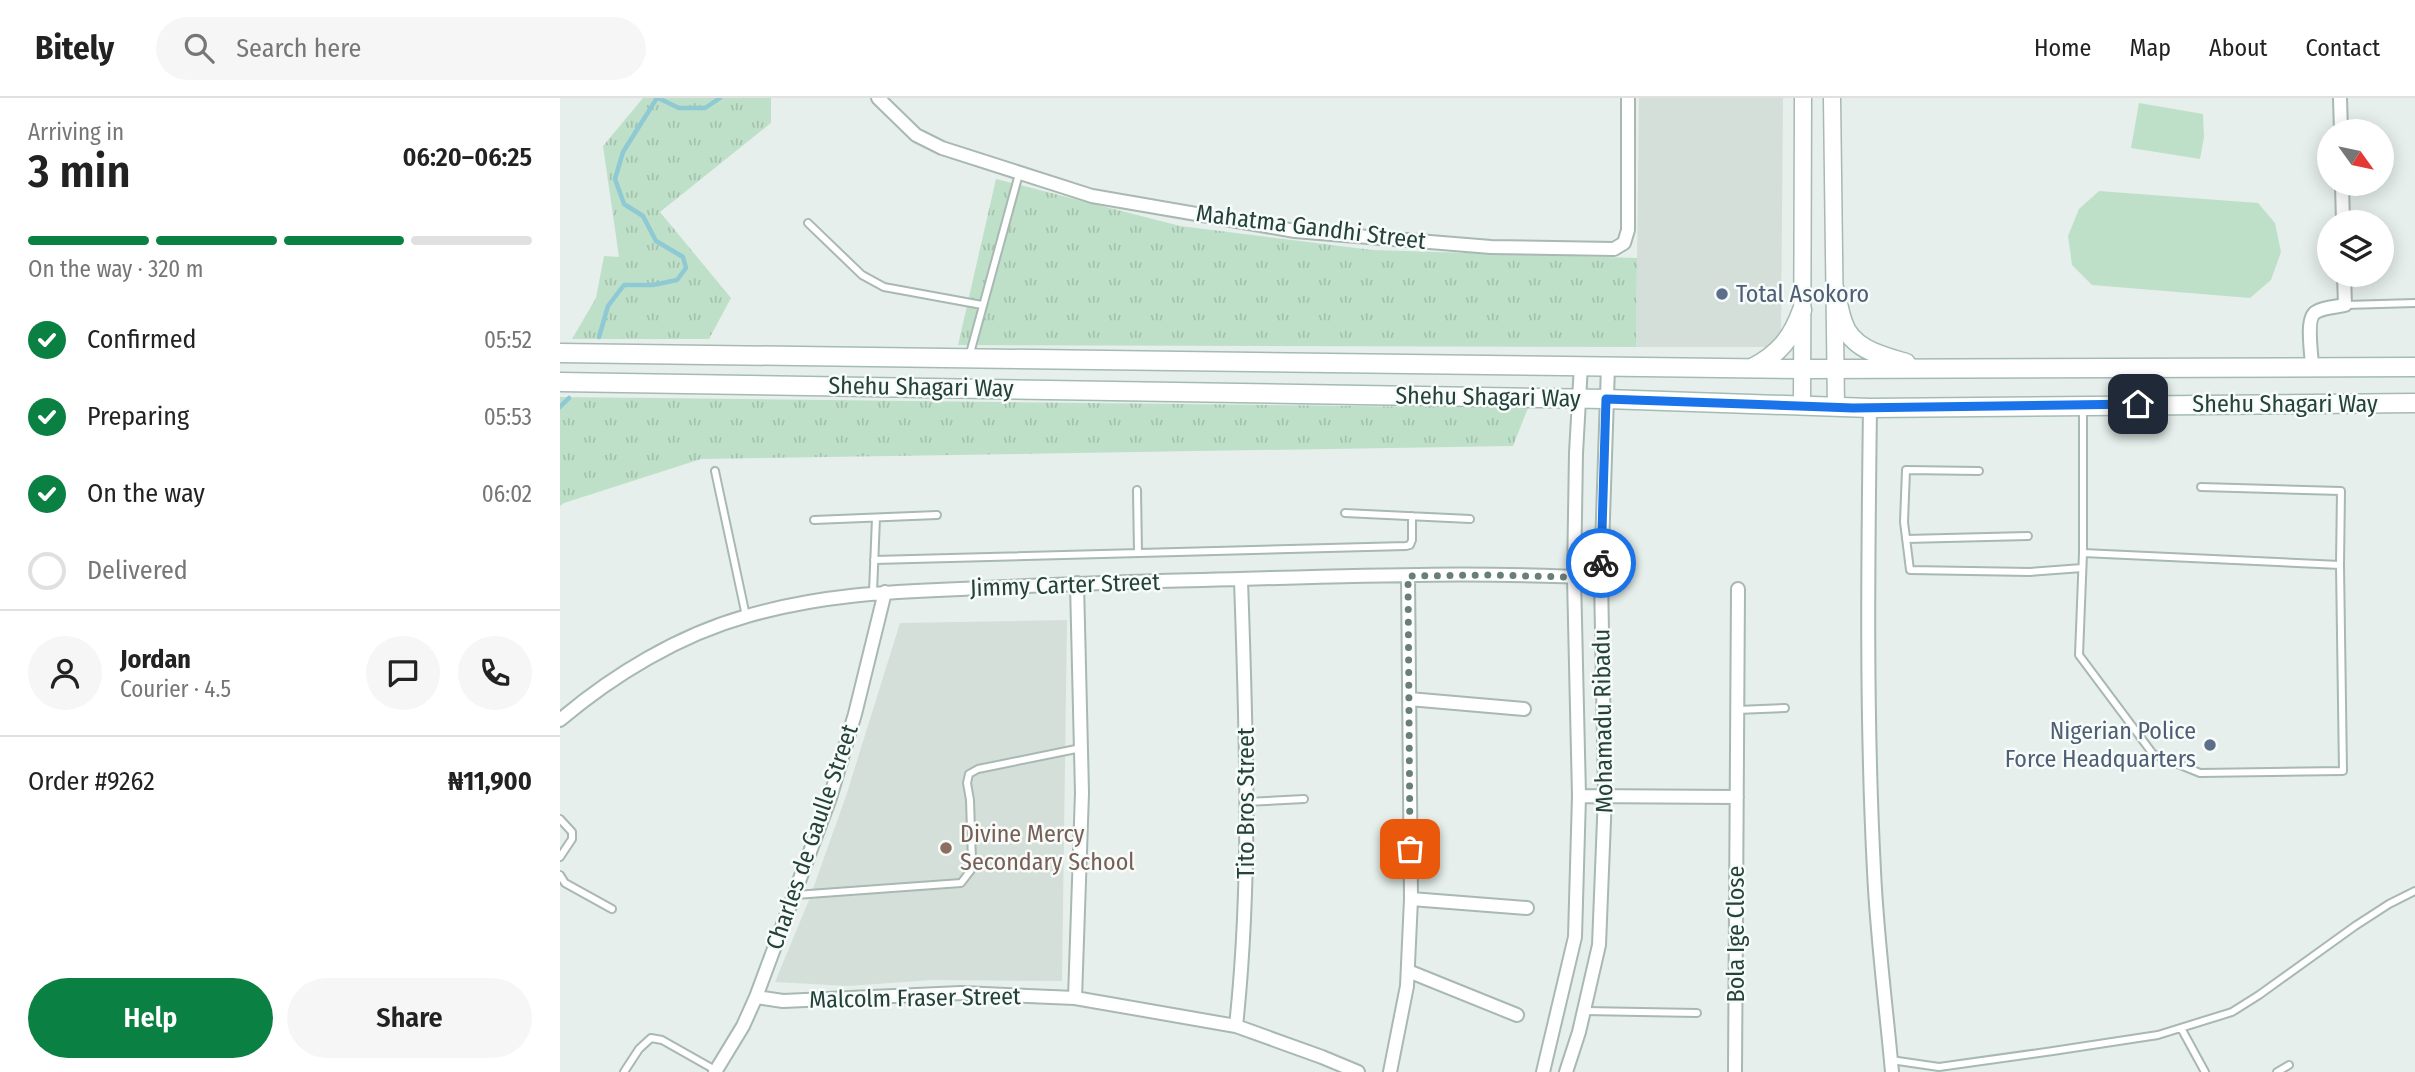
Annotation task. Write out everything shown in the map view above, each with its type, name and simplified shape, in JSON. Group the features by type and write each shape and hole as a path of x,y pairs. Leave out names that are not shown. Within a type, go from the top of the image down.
{"main road":[{"path":"1835,290 1843,324 1859,345 1879,355 1923,369"},
{"path":"1752,368 1779,349 1794,331 1802,310"},
{"name":"Shehu Shagari Way","path":"560,353 1802,369 2415,367"},
{"name":"Shehu Shagari Way","path":"560,382 1578,398 1870,408 2415,403"}],"street":[{"name":"Mahatma Gandhi Street","path":"878,98 916,135 953,152 1092,196 1295,230 1491,247 1614,249 1624,243 1628,230 1628,98"},
{"path":"1802,406 1803,98"},
{"path":"1832,98 1836,407"},
{"path":"2340,98 2341,119"},
{"path":"2312,367 2310,320 2319,310 2345,305 2344,287"},
{"name":"Mohamadu Ribadu","path":"1543,1072 1575,937 1579,796 1574,577 1581,365"},
{"name":"Mohamadu Ribadu","path":"1566,1072 1599,945 1605,795 1601,578 1608,366"},
{"path":"1870,408 1867,632 1874,869 1881,972 1892,1066"},
{"path":"1390,1072 1408,971 1411,899 1408,576"},
{"name":"Jimmy Carter Street","path":"560,720 630,669 688,638 746,616 792,604 879,592 1077,583 1408,576 1601,578"},
{"name":"Tito Bros Street","path":"1236,1026 1242,973 1246,877 1241,580"},
{"path":"1075,998 1082,748 1077,583"},
{"name":"Bola Ige Close","path":"1735,1072 1738,589"},
{"name":"Charles de Gaulle Street","path":"717,1071 756,997 830,798 855,714 879,592"},
{"path":"1409,699 1524,709"},
{"path":"1579,796 1737,797"},
{"path":"1411,899 1527,908"},
{"path":"1408,971 1517,1015"},
{"name":"Malcolm Fraser Street","path":"756,997 783,1002 961,993 1075,998 1236,1026 1359,1072"}],"lane":[{"path":"969,357 1019,174"},
{"path":"808,223 862,275 884,287 982,304"},
{"path":"2345,305 2415,303"},
{"path":"2083,405 2083,553 2079,655 2153,754 2200,773 2343,771 2341,491 2201,487"},
{"path":"1979,471 1906,470 1904,522 1910,570 2029,572 2082,568"},
{"path":"715,471 746,616"},
{"path":"1137,491 1138,553"},
{"path":"1345,513 1470,519"},
{"path":"814,520 937,515"},
{"path":"874,560 1406,546 1410,545 1412,540 1412,516"},
{"path":"876,518 874,560 879,592"},
{"path":"1906,539 2028,536"},
{"path":"2083,553 2340,565"},
{"path":"1737,710 1785,708"},
{"path":"795,895 961,883 971,870 972,861 967,783 969,774 978,769 1082,748"},
{"path":"1246,802 1304,799"},
{"path":"560,820 572,832 572,839 560,857"},
{"path":"560,875 565,883 612,909"},
{"path":"1892,1066 1939,1067 2158,1035 2232,1012 2355,926 2415,891"},
{"path":"1584,1011 1697,1013"},
{"path":"2181,1028 2205,1072"},
{"path":"624,1072 639,1049 651,1038 662,1040 717,1071"},
{"path":"2277,1072 2289,1065"}],"shaded area":[{"path":"1639,98 1783,98 1781,331 1768,347 1636,347"},
{"name":"Divine Mercy Secondary School","path":"1067,620 1062,981 932,980 848,986 775,982 809,900 846,796 900,623"}],"green space":[{"path":"643,98 771,98 771,123 660,212 731,298 709,339 572,339 596,298 604,256 619,257 603,146"},
{"path":"2139,103 2203,114 2204,137 2200,159 2131,148"},
{"path":"996,179 1180,226 1372,250 1637,258 1636,347 958,345"},
{"path":"2099,191 2258,203 2275,223 2281,252 2271,280 2250,298 2092,285 2072,265 2068,236 2079,209"},
{"path":"560,397 1528,408 1513,446 701,459 560,506"}],"waterway":[{"path":"599,337 608,306 624,285 653,285 677,280 686,268 683,257 656,241 643,216 624,204 615,179 623,152 657,98"},
{"path":"658,98 679,108 705,108 720,98"},
{"path":"560,407 569,398"}],"way so far":[{"path":"1410,849 1408,576 1601,578 1601,563"}],"place":[{"name":"Total Asokoro","path":"1722,294"},
{"name":"Nigerian Police Force Headquarters","path":"2210,745"},
{"name":"Divine Mercy Secondary School","path":"946,848"}],"route":[{"path":"1601,563 1606,399 1853,408 2138,404"}]}
